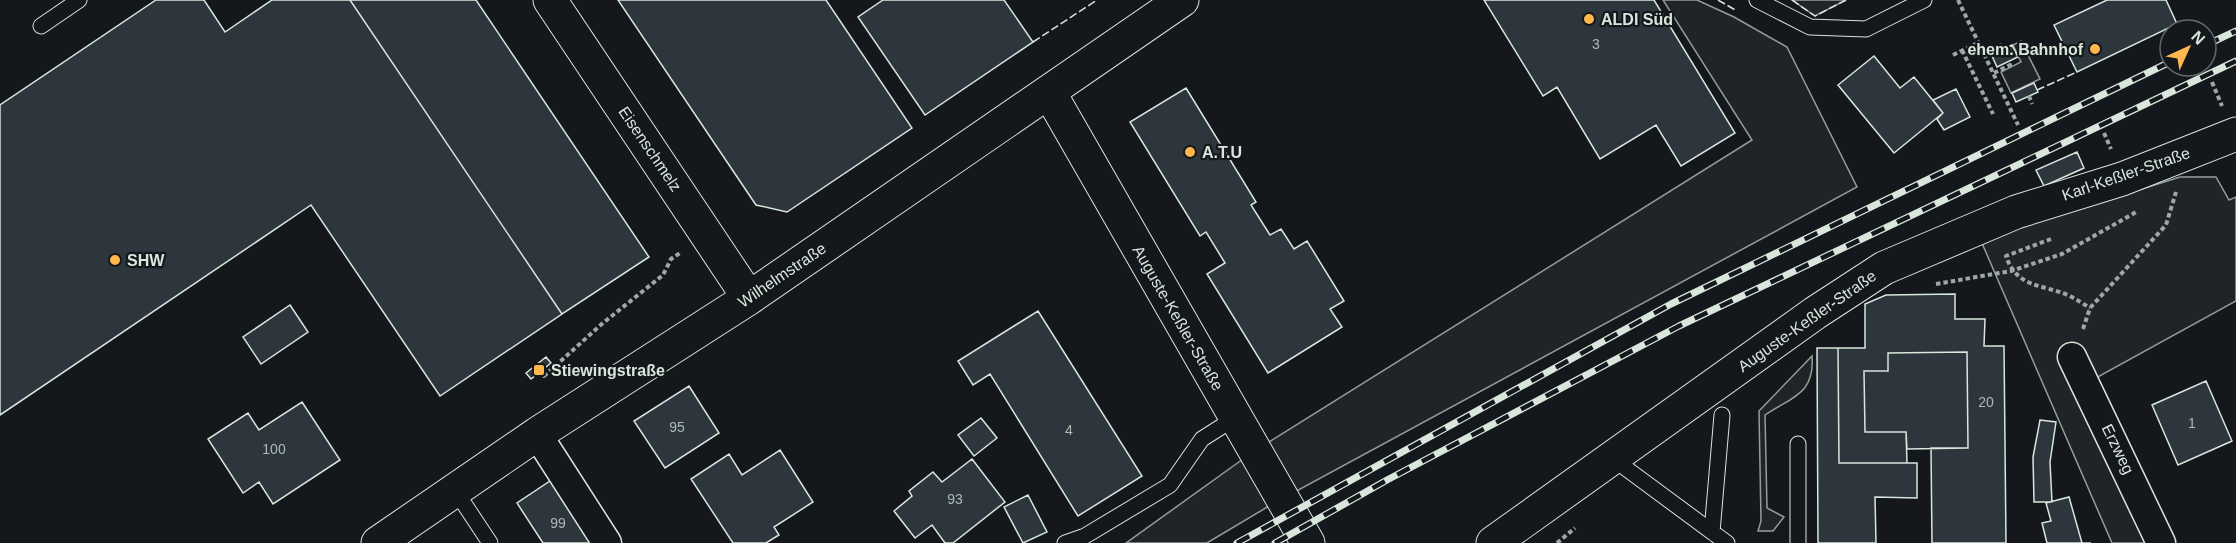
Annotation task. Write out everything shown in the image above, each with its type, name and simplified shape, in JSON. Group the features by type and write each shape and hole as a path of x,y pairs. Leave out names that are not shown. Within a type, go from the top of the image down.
{"street":[{"name":"Eisenschmelz","path":"550,0 749,298"},
{"name":"Wilhelmstraße","path":"378,543 537,434 749,298 1182,0"},
{"name":"Auguste-Keßler-Straße","path":"1049,92 1308,543"},
{"name":"Karl-Keßler-Straße","path":"2016,212 2122,179 2230,123"},
{"name":"Auguste-Keßler-Straße","path":"1493,543 1884,268 2016,212"},
{"name":"Erzweg","path":"2072,357 2161,543"},
{"path":"537,434 607,543"}],"lane":[{"path":"41,26 79,0"},
{"path":"1757,0 1810,27 1866,29 1924,0"},
{"path":"1712,532 1722,415"},
{"path":"1065,543 1085,536 1170,486 1202,439 1235,418"},
{"path":"1798,444 1798,543"},
{"path":"1612,458 1727,543"},
{"path":"455,490 490,543"}],"path":[{"path":"1958,0 2018,125"},
{"path":"1953,55 1980,42"},
{"path":"1985,53 2002,45"},
{"path":"1962,50 1994,114"},
{"path":"1994,73 2010,65 2008,62"},
{"path":"2212,82 2230,123"},
{"path":"2029,96 2032,104"},
{"path":"2104,133 2109,146"},
{"path":"2051,239 2006,256 2011,271 2042,289 2068,295 2090,308 2166,225 2178,188 2168,194"},
{"path":"1930,285 2011,271 2062,254 2139,210"},
{"path":"539,370 544,376 663,275 671,259 708,235"},
{"path":"1557,543 1584,521"}],"shaded area":[{"path":"1663,0 1697,0 1734,17 1787,47 1857,187 1269,506 1207,543 1126,543 1250,454 1752,140"},
{"path":"1792,0 1846,0 1815,16"},
{"path":"2021,41 2040,79 2011,93 2001,72 2021,62 2013,45"},
{"path":"2180,177 2216,177 2229,200 2236,197 2236,301 2083,385 2158,543 2112,543 1978,234 2066,213"},
{"path":"1812,356 1812,369 1806,387 1765,415 1767,508 1784,517 1773,531 1758,531 1761,521 1759,411"}],"building":[{"name":"SHW","path":"156,0 204,0 225,32 272,0 350,0 562,314 440,396 311,205 0,415 0,105"},
{"path":"350,0 476,0 649,257 562,314"},
{"path":"618,0 826,0 912,128 787,212 756,205"},
{"path":"883,0 1004,0 1033,42 925,115 858,17"},
{"path":"1484,0 1654,0 1735,133 1681,166 1656,125 1600,159 1557,87 1543,96"},
{"name":"ehem. Bahnhof","path":"2107,0 2166,0 2174,18 2158,18 2158,33 2077,72 2054,25"},
{"path":"2012,45 2018,57 1997,67 1991,54"},
{"path":"1874,56 1900,88 1914,77 1943,113 1894,153 1838,85"},
{"path":"2034,83 2038,92 2016,102 2012,93"},
{"path":"1186,88 1256,202 1251,205 1270,235 1281,229 1294,249 1307,241 1344,301 1330,309 1342,327 1268,373 1207,274 1225,263 1206,232 1200,236 1130,122"},
{"path":"1956,89 1970,117 1944,130 1937,119 1943,113 1933,100"},
{"path":"2077,152 2084,168 2044,186 2036,170"},
{"path":"1955,294 1955,319 1985,319 1984,346 2004,346 2006,543 1932,543 1931,448 1968,448 1967,352 1888,353 1888,371 1864,371 1865,432 1906,432 1907,463 1839,463 1838,348 1865,348 1865,304 1886,295"},
{"path":"290,305 308,332 261,364 243,337"},
{"path":"1038,311 1142,476 1078,516 990,374 973,385 958,361"},
{"path":"1817,348 1838,348 1839,463 1917,463 1917,498 1875,497 1876,543 1818,543"},
{"path":"1967,352 1968,448 1907,449 1906,432 1865,432 1864,371 1888,371 1888,353"},
{"path":"546,357 551,363 531,379 526,373"},
{"path":"2206,381 2232,441 2178,465 2152,405"},
{"path":"689,386 719,433 665,468 634,421"},
{"path":"302,402 340,460 273,504 259,482 243,493 208,439 248,413 259,430"},
{"path":"981,418 997,438 974,456 958,435"},
{"path":"2040,420 2056,422 2050,462 2052,502 2034,502 2033,457"},
{"path":"780,450 813,502 774,527 779,535 766,543 733,543 691,479 729,454 742,475"},
{"path":"972,459 1005,502 953,543 945,543 932,525 915,538 894,511 912,496 909,491 933,472 942,482"},
{"path":"556,477 600,543 543,543 517,503"},
{"path":"1028,495 1047,532 1023,543 1004,507"},
{"path":"2069,497 2082,543 2047,543 2042,523 2051,521 2046,503"}],"railway":[{"path":"2218,39 2236,31"},
{"path":"1275,543 1387,480 1679,326 2236,61"},
{"path":"1237,543 1671,304 2158,68"}],"fence":[{"path":"1033,42 1097,0"},
{"path":"1718,0 1737,11"},
{"path":"1792,0 1815,16 1846,0"},
{"path":"2037,90 2077,72"}],"place":[{"name":"ALDI Süd","path":"1589,19"},
{"name":"ehem. Bahnhof","path":"2095,49"},
{"name":"A.T.U","path":"1190,152"},
{"name":"SHW","path":"115,260"},
{"name":"Stiewingstraße","path":"539,370"}]}
